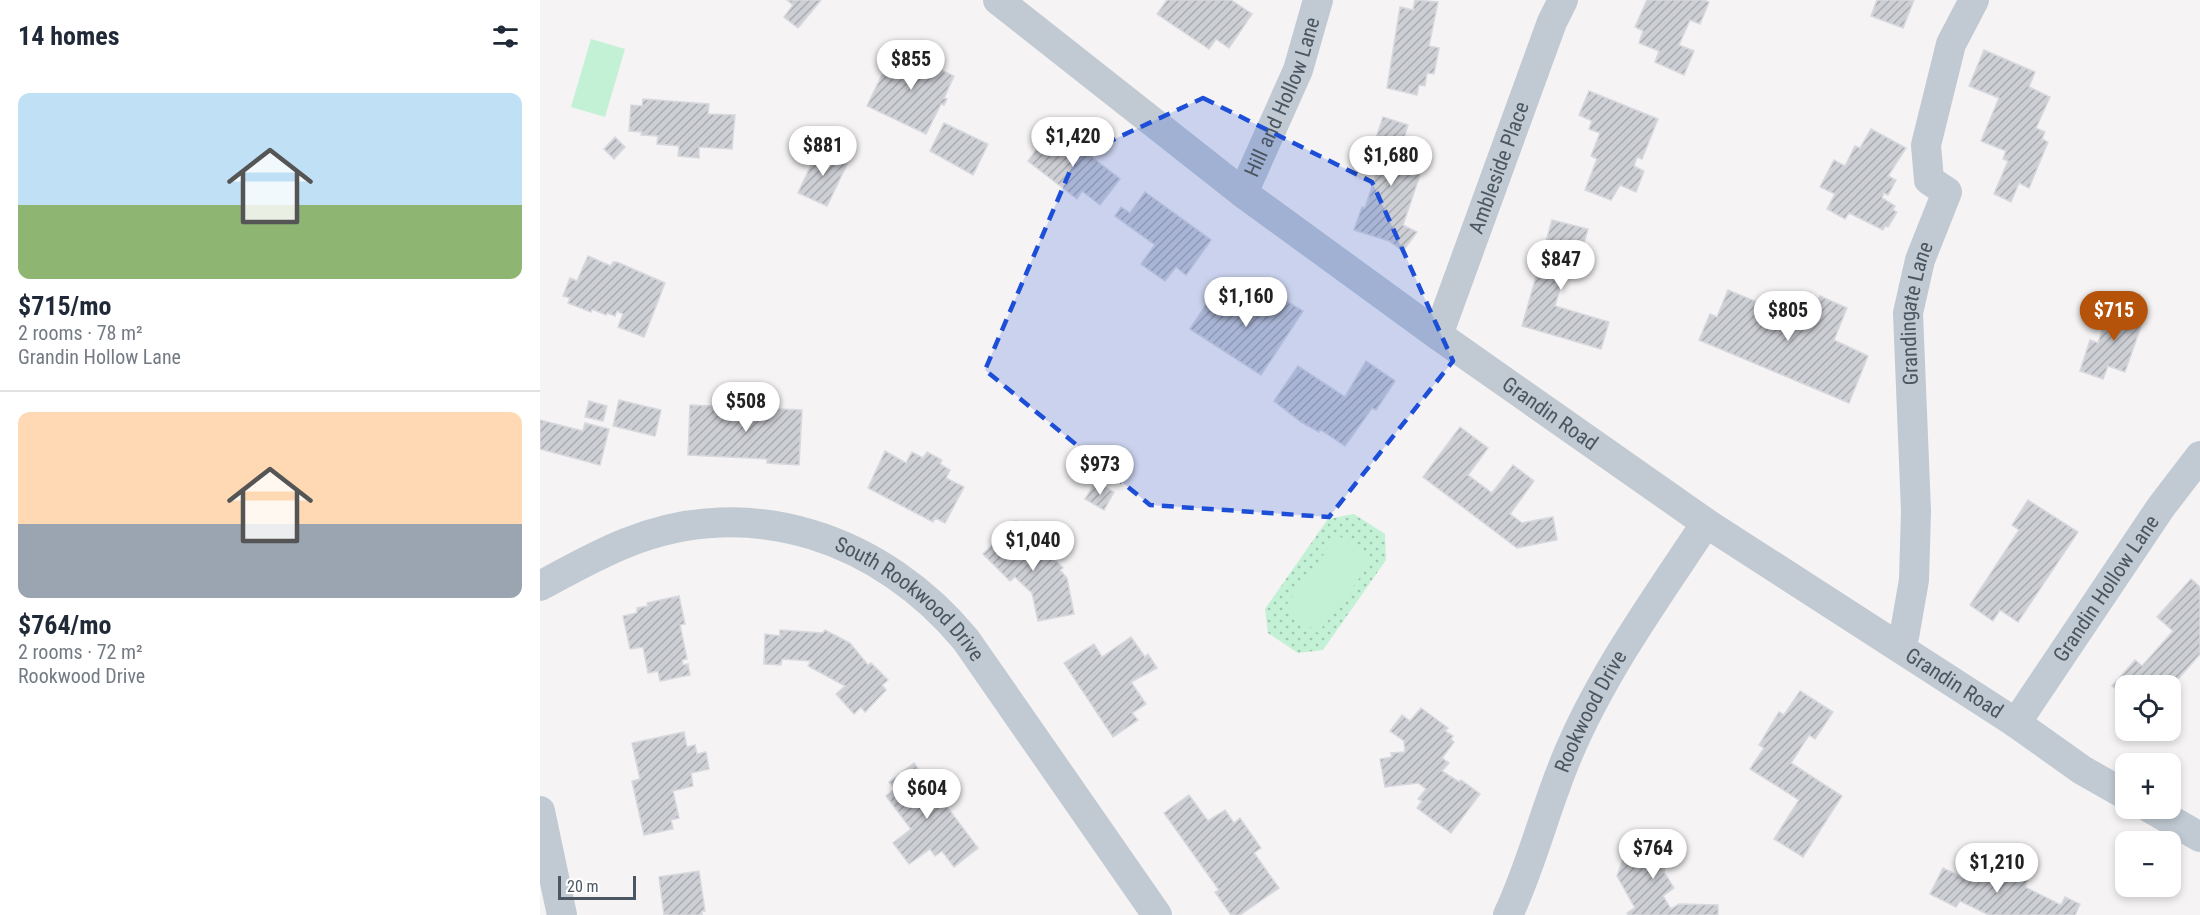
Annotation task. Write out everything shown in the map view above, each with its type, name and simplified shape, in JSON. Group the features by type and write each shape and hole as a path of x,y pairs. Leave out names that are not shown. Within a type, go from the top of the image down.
{"street":[{"name":"Grandin Road","path":"998,0 1243,194 1438,335 1706,523 2016,723 2082,770 2115,789"},
{"name":"Hill and Hollow Lane","path":"1243,194 1298,70 1318,0"},
{"name":"Ambleside Place","path":"1438,335 1552,22 1563,0"},
{"name":"Grandingate Lane","path":"1897,645 1904,637 1914,580 1916,511 1908,313 1920,260 1947,192 1929,180 1926,145 1951,44 1974,0"},
{"name":"Grandin Hollow Lane","path":"2016,723 2161,507 2200,456"},
{"name":"South Rookwood Drive","path":"540,586 627,542 673,529 708,524 750,523 795,529 832,540 876,560 906,580 928,599 966,640 1157,915"},
{"name":"Rookwood Drive","path":"1508,915 1519,891 1545,811 1572,744 1605,680 1706,523"},
{"path":"540,811 562,915"},
{"path":"2169,819 2200,837"}],"highlighted area":[{"path":"1203,98 1372,182 1453,361 1329,517 1150,505 985,370 1076,157"}],"green space":[{"path":"591,39 625,49 605,117 571,107"},
{"path":"1354,514 1385,534 1386,560 1323,650 1298,653 1268,633 1265,609 1328,519"},
{"path":"1338,535 1373,560 1318,633 1284,608"}],"building":[{"path":"787,0 821,0 798,28 784,17 793,5"},
{"path":"1167,0 1231,0 1252,14 1229,48 1216,39 1209,49 1157,14"},
{"path":"1415,0 1438,2 1429,46 1439,48 1434,74 1427,73 1425,86 1419,85 1417,95 1387,88 1400,7 1413,10"},
{"path":"1647,0 1704,0 1709,2 1700,24 1690,20 1679,45 1694,51 1684,75 1655,62 1659,51 1639,43 1643,31 1635,27"},
{"path":"1877,0 1914,0 1903,28 1871,16"},
{"path":"895,48 954,76 944,98 947,99 944,105 941,104 926,134 867,106"},
{"path":"1984,50 2035,72 2029,87 2050,97 2036,128 2045,132 2042,139 2048,142 2029,188 2019,183 2011,202 1994,194 2008,161 2003,159 2006,151 1981,141 1999,98 1969,86"},
{"path":"1589,91 1658,119 1642,159 1637,157 1634,166 1644,171 1636,192 1620,185 1611,200 1585,190 1597,159 1591,156 1600,133 1589,129 1592,121 1579,115"},
{"path":"643,99 709,104 708,114 735,115 732,149 699,147 699,158 678,156 679,146 657,144 658,136 641,135 642,132 629,131 631,105 642,106"},
{"path":"1383,117 1408,125 1402,145 1422,152 1416,173 1420,175 1403,225 1417,232 1403,251 1389,241 1354,230 1362,207 1365,208 1382,156 1371,153"},
{"path":"944,123 988,144 973,175 930,151"},
{"path":"1053,127 1120,179 1100,205 1082,191 1077,199 1028,161"},
{"path":"1871,129 1906,148 1888,176 1896,180 1888,195 1884,193 1882,198 1895,206 1893,210 1897,212 1888,227 1885,226 1883,230 1849,213 1845,219 1827,209 1835,194 1820,187 1834,160 1845,166 1855,146 1860,148"},
{"path":"615,137 625,147 614,159 604,149"},
{"path":"819,148 848,162 827,206 798,193"},
{"path":"1145,192 1211,240 1186,275 1176,267 1165,281 1141,264 1155,245 1115,216 1121,207 1130,213"},
{"path":"1552,220 1588,229 1581,253 1571,250 1555,306 1609,322 1601,349 1522,326"},
{"path":"588,256 611,266 613,262 617,262 665,283 644,337 618,327 623,314 617,311 615,316 607,313 606,315 592,309 591,312 568,303 570,298 563,296 570,278 577,281"},
{"path":"1220,283 1237,294 1233,299 1263,318 1278,296 1303,311 1261,375 1190,329"},
{"path":"1728,290 1764,305 1769,292 1797,304 1791,318 1807,325 1820,296 1847,308 1834,340 1868,356 1849,403 1699,340 1710,314 1717,317"},
{"path":"2111,303 2145,315 2125,372 2108,366 2103,379 2080,371 2090,340 2098,343"},
{"path":"1366,361 1395,381 1376,410 1372,408 1345,446 1321,430 1319,432 1301,422 1274,401 1298,366 1345,397"},
{"path":"619,400 661,410 655,436 613,426"},
{"path":"589,401 607,406 603,421 585,417"},
{"path":"690,405 802,410 799,465 767,463 767,459 688,455"},
{"path":"540,420 583,431 585,423 609,429 600,465 540,449"},
{"path":"1460,427 1488,448 1468,475 1492,493 1513,465 1534,481 1510,514 1522,523 1553,517 1557,540 1517,548 1423,477"},
{"path":"885,451 906,463 912,452 923,458 927,452 942,460 940,464 950,470 946,478 964,487 945,523 935,518 933,522 868,488"},
{"path":"1096,481 1114,492 1104,510 1085,499"},
{"path":"2028,500 2078,532 2018,622 2000,610 1993,621 1970,605 2019,530 2012,525"},
{"path":"1016,521 1063,568 1060,570 1067,578 1074,614 1038,621 1032,593 1015,577 1010,581 983,554"},
{"path":"2191,579 2200,587 2200,654 2181,676 2122,675 2135,660 2142,666 2173,631 2157,617"},
{"path":"679,596 685,624 680,625 687,659 682,660 683,665 688,664 690,675 660,681 658,671 648,673 643,647 630,649 623,616 637,613 637,608 648,606 647,603"},
{"path":"780,630 823,633 825,630 850,643 868,665 871,663 888,680 882,685 886,690 865,712 861,707 854,714 836,694 845,686 808,666 811,661 782,659 781,665 764,664 765,634 780,636"},
{"path":"1131,637 1145,657 1148,654 1157,668 1131,682 1146,704 1132,713 1138,720 1113,737 1064,663 1094,644 1102,657"},
{"path":"1800,691 1833,712 1815,739 1809,735 1791,763 1842,796 1803,857 1774,839 1799,800 1750,769 1764,748 1759,745 1779,712 1784,715"},
{"path":"1421,708 1448,728 1445,731 1453,736 1451,739 1454,742 1442,758 1449,763 1442,771 1459,782 1461,780 1480,794 1451,833 1417,808 1422,801 1418,799 1426,789 1418,783 1385,787 1380,759 1392,757 1391,753 1405,752 1404,741 1390,731 1402,715 1410,721"},
{"path":"684,732 687,747 695,745 697,754 706,752 709,769 691,773 693,786 673,791 679,818 671,820 673,829 644,835 632,781 640,779 632,743"},
{"path":"914,763 978,848 954,867 942,851 935,856 930,849 909,864 893,843 911,829 886,796 895,789 889,782"},
{"path":"1189,795 1208,821 1225,810 1234,823 1240,818 1261,848 1254,853 1279,888 1240,915 1231,915 1215,892 1219,890 1164,813"},
{"path":"1641,830 1666,838 1661,852 1669,854 1664,872 1674,888 1663,896 1671,909 1679,904 1718,905 1718,915 1628,915 1627,913 1635,908 1617,876 1629,843 1637,845"},
{"path":"1977,860 1998,869 1996,873 2011,882 2015,873 2028,879 2025,887 2061,905 2065,897 2080,904 2075,915 1989,915 1960,901 1956,907 1930,894 1943,868 1968,880"},
{"path":"699,871 705,911 702,911 702,915 664,915 659,877"}]}
